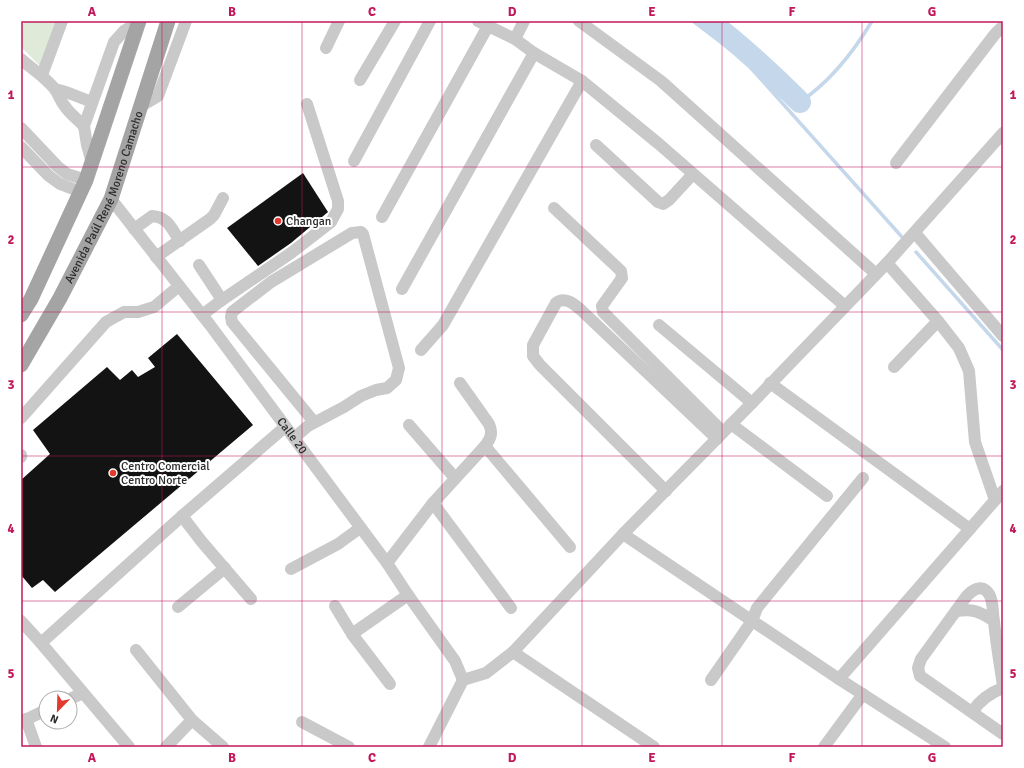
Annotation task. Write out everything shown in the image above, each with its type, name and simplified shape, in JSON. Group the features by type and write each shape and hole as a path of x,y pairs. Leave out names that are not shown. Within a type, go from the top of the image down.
{"main road":[{"name":"Avenida Paúl René Moreno Camacho","path":"21,365 60,298 110,199 168,21"},
{"name":"Avenida Paúl René Moreno Camacho","path":"21,315 26,300 83,186 139,22"}],"street":[{"path":"42,75 62,21"},
{"path":"141,106 158,96 186,21"},
{"path":"326,48 339,21"},
{"path":"360,80 394,21"},
{"path":"354,161 430,21"},
{"path":"515,39 524,21"},
{"path":"579,21 661,81 876,274"},
{"path":"92,163 84,126 92,102 114,42 124,31 139,22"},
{"path":"382,217 483,23 515,39 582,81 693,174 845,306"},
{"path":"896,163 995,34 1001,28 1003,29"},
{"path":"402,289 534,52"},
{"path":"21,59 36,73 42,75 55,90 71,114 84,126"},
{"path":"421,350 443,325 582,81"},
{"path":"55,90 66,92 92,102"},
{"path":"202,315 331,222 338,209 338,201 308,104"},
{"path":"21,128 58,167 83,186"},
{"path":"429,747 464,680 486,673 513,652 623,534 887,263 1003,133"},
{"path":"596,146 658,202 663,204 669,200 693,174"},
{"path":"21,147 49,176 60,184 83,186"},
{"path":"156,257 210,219 214,215 223,198"},
{"name":"Calle 20","path":"110,199 202,315 387,563 455,661 464,680"},
{"path":"554,208 621,271 622,278 602,306 603,312 724,432"},
{"path":"134,229 152,216 160,216 180,241"},
{"path":"294,438 314,422 344,407 361,396 376,390 387,388 396,380 399,368 363,234 361,232 352,233 288,271 232,312 232,322 314,422"},
{"path":"915,233 1003,336"},
{"path":"887,263 938,321 959,348 969,371 975,442 995,500"},
{"path":"199,265 222,300"},
{"path":"21,418 106,322 124,312 138,312 154,307 179,286"},
{"path":"666,490 540,365 533,356 533,345 559,301 565,300 581,310 724,432 827,496"},
{"path":"894,367 938,321"},
{"path":"659,325 752,403"},
{"path":"387,563 433,503 485,446 491,437 492,429 460,383"},
{"path":"770,383 970,529"},
{"path":"409,425 455,478"},
{"path":"41,643 182,516 285,427"},
{"path":"485,446 570,548"},
{"path":"711,680 752,621 756,608 863,478"},
{"path":"839,679 1003,491"},
{"path":"433,503 510,608"},
{"path":"182,516 202,542 252,599"},
{"path":"291,568 338,544 360,528"},
{"path":"623,534 863,694 936,745"},
{"path":"178,607 224,568"},
{"path":"972,712 991,692 1003,687 993,620 992,602 988,593 984,589 978,588 972,591 956,611 921,659 918,668 920,676 1003,734"},
{"path":"352,634 408,595"},
{"path":"335,606 352,634 390,684"},
{"path":"956,611 971,610 982,613 993,620"},
{"path":"21,621 129,747"},
{"path":"136,650 192,720 223,747"},
{"path":"513,652 654,747"},
{"path":"78,695 83,693"},
{"path":"824,747 863,694"},
{"path":"36,747 24,721 38,714"},
{"path":"166,747 192,720"},
{"path":"302,722 349,747"}],"green space":[{"path":"26,21 57,21 40,66 21,47 21,26"}],"building":[{"name":"Changan","path":"303,173 328,212 291,243 258,266 227,228"},
{"path":"177,334 253,425 55,592 43,580 32,588 21,575 21,480 50,454 33,430 107,367 120,380 132,370 138,377 155,367 148,358"}],"waterway":[{"path":"693,21 742,58 902,237"},
{"path":"709,21 756,60 800,102"},
{"path":"800,102 822,85 840,66 872,21"},
{"path":"916,252 1003,350"}],"place":[{"name":"Changan","path":"278,221"},
{"name":"Centro Comercial Centro Norte","path":"113,473"}]}
